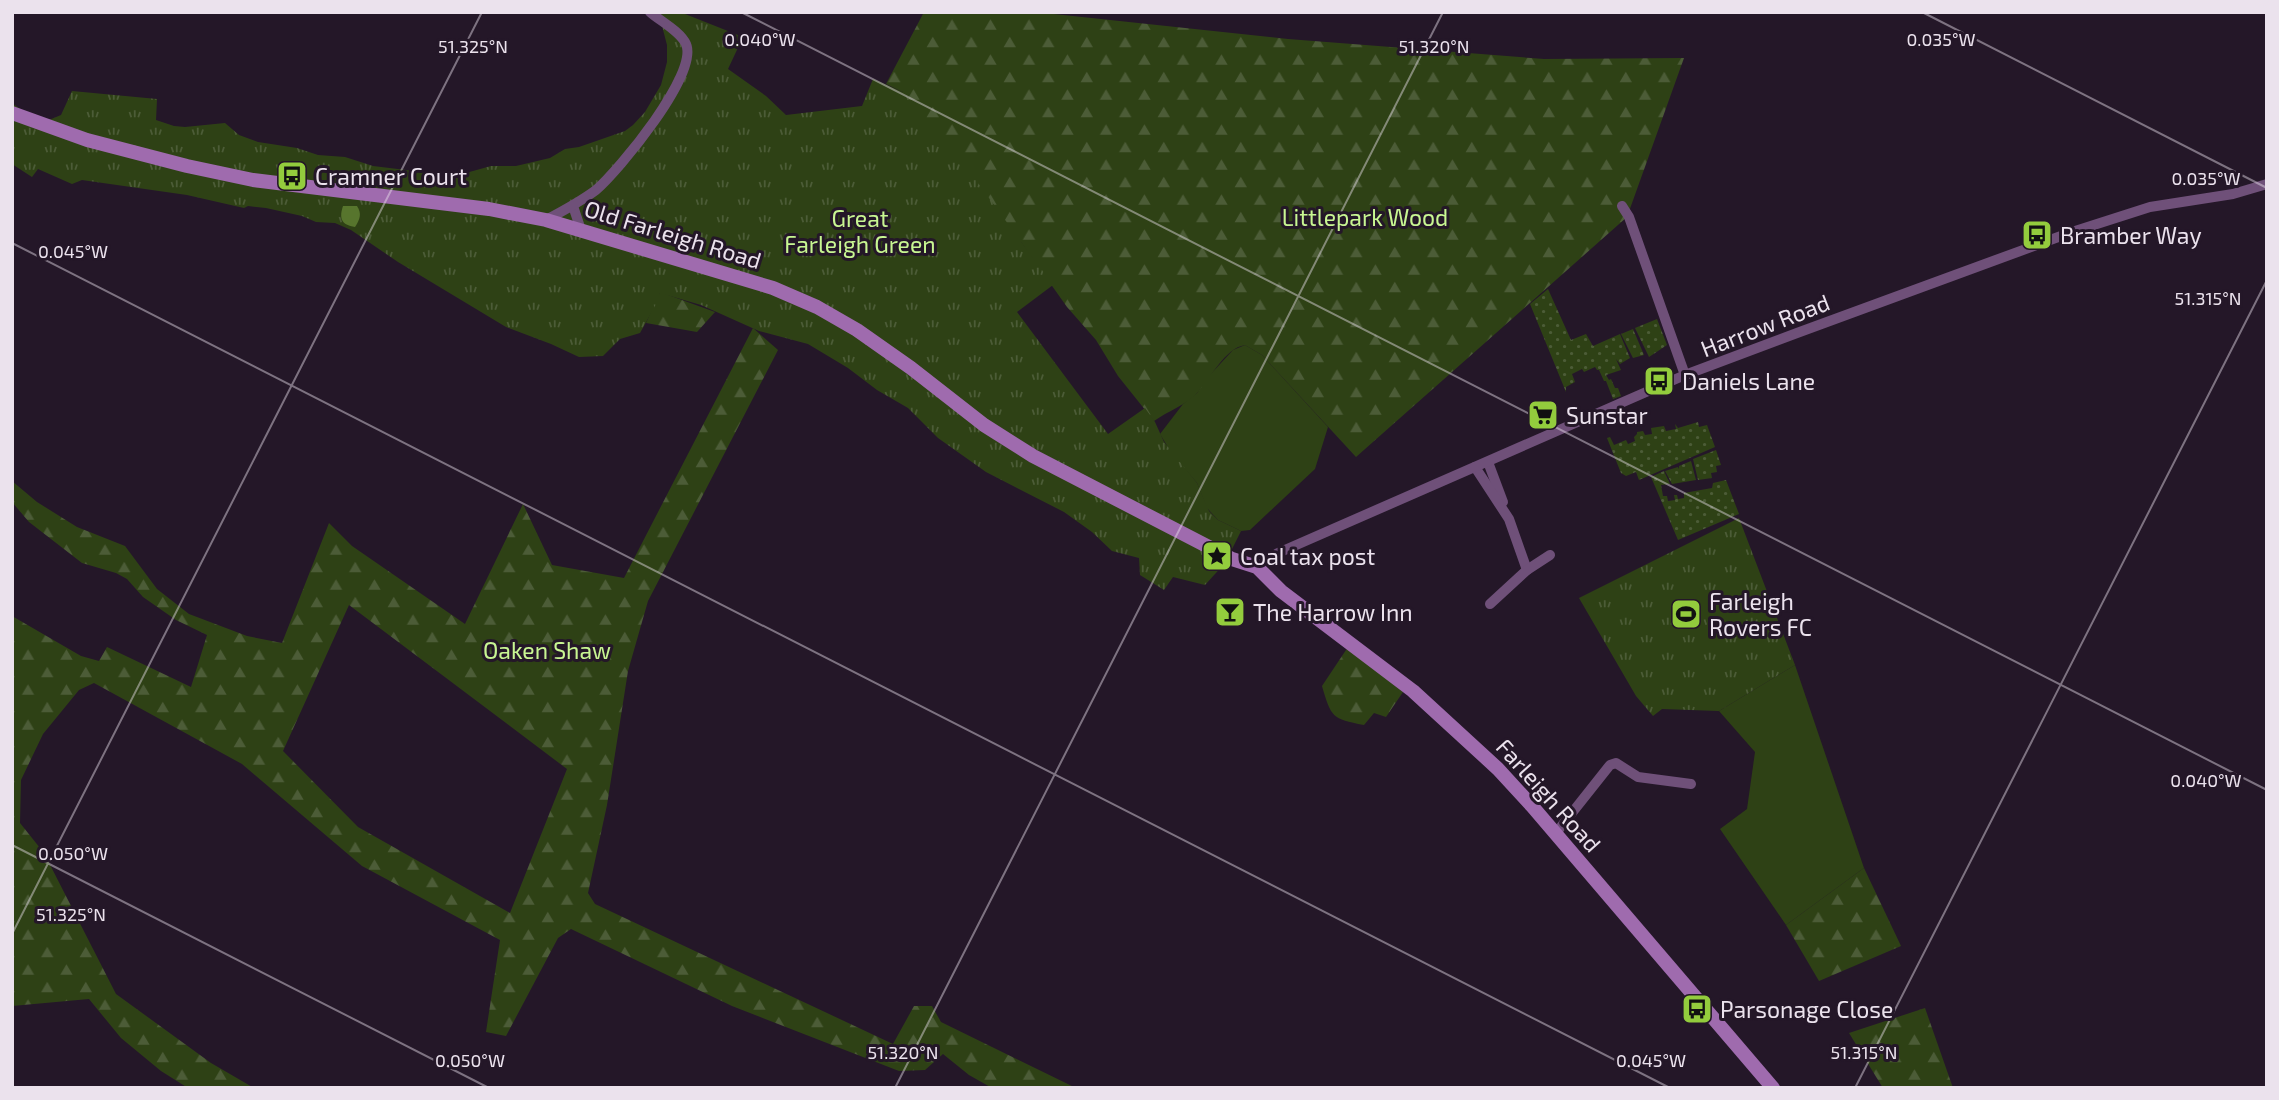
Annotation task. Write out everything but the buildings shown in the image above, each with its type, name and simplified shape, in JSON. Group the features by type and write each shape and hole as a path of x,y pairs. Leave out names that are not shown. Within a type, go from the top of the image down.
{"street":[{"path":"546,220 573,206 617,170 659,116 681,75 688,55 685,43 650,12"},
{"name":"Old Farleigh Road","path":"12,113 87,141 253,180 489,209 546,220 773,288 817,307 857,330 984,425 1033,456 1232,559 1257,567"},
{"name":"Harrow Road","path":"1257,567 1278,553 1685,375 2072,232 2150,207 2233,194 2267,184"},
{"path":"573,206 581,230"},
{"path":"1622,206 1629,218 1685,375"},
{"path":"1488,462 1527,570"},
{"path":"1475,467 1508,519"},
{"path":"1490,604 1527,570 1550,555"},
{"name":"Farleigh Road","path":"1257,567 1281,591 1383,667 1498,769 1773,1088"},
{"path":"1556,834 1610,765 1616,764 1638,777 1691,784"}],"green space":[{"name":"Great Farleigh Green","path":"661,12 680,12 743,37 728,69 766,96 786,115 862,106 873,79 903,92 967,168 1053,285 1017,312 1108,434 1145,408 1164,442 1197,483 1209,511 1218,520 1241,531 1225,563 1205,585 1173,577 1164,590 1140,575 1139,558 1112,551 1092,532 1064,512 986,472 938,438 908,408 877,390 848,368 808,344 759,331 701,305 660,293 640,333 620,339 603,356 579,357 506,327 398,262 351,230 335,223 316,222 266,208 244,208 187,195 82,180 72,184 38,169 32,177 12,164 12,103 23,111 49,120 61,115 72,91 157,99 156,120 174,126 225,123 239,135 258,142 297,148 318,155 345,157 373,166 455,176 491,166 516,166 550,158 565,149 579,147 625,131 633,125 645,112 661,85 667,62"},
{"name":"Littlepark Wood","path":"924,12 1035,12 1288,39 1544,59 1684,58 1627,217 1356,457 1262,355 1245,345 1224,358 1193,397 1154,421 1021,242 786,116 875,105 903,92 886,84"},
{"path":"1548,289 1571,340 1586,334 1593,346 1620,334 1630,358 1620,364 1616,359 1621,370 1606,375 1615,388 1618,388 1621,396 1613,399 1606,381 1595,367 1572,374 1575,382 1566,387 1566,392 1530,304"},
{"path":"660,292 715,312 697,332 646,323"},
{"path":"1657,319 1667,345 1649,357 1635,328"},
{"name":"Oaken Shaw","path":"753,328 778,350 648,601 628,671 607,805 588,893 595,904 893,1044 914,1006 932,1006 941,1022 1076,1088 992,1088 969,1075 943,1054 925,1070 899,1071 732,1006 571,929 558,938 506,1036 486,1032 500,940 362,866 242,764 94,683 79,690 43,734 21,780 20,823 44,853 116,994 211,1063 254,1088 188,1088 161,1071 121,1038 89,999 12,1006 12,616 81,656 99,661 107,647 191,687 207,635 176,620 143,597 127,579 82,563 29,522 12,502 12,481 37,502 77,527 125,546 157,589 189,614 247,636 282,643 329,523 352,546 465,624 523,504 552,565 624,578","holes":["349,605 567,769 510,913 358,827 283,751"]},
{"path":"1633,329 1644,355 1633,358 1621,334"},
{"path":"1245,345 1262,355 1328,427 1315,469 1250,530 1241,531 1218,520 1207,508 1197,483 1172,454 1160,434 1183,404 1197,393 1233,350"},
{"path":"1698,422 1699,427 1707,425 1715,447 1639,480 1636,472 1626,476 1621,473 1607,438 1610,437 1614,445 1626,440 1628,444 1635,441 1637,432 1652,434 1651,428 1664,426 1666,431 1676,429 1675,424 1678,428"},
{"path":"1716,450 1721,465 1716,466 1717,472 1711,473 1712,478 1698,480 1693,459"},
{"path":"1691,461 1696,480 1672,484 1665,471 1678,467 1679,469 1679,466"},
{"path":"1664,471 1670,484 1661,485 1663,496 1667,496 1668,501 1675,500 1674,495 1677,495 1678,499 1684,498 1684,493 1712,488 1713,483 1726,480 1739,514 1678,540 1651,477"},
{"name":"Farleigh Rovers FC","path":"1739,518 1795,665 1719,711 1662,709 1653,716 1636,696 1579,598"},
{"path":"1348,647 1403,692 1386,717 1374,713 1364,725 1345,721 1331,710 1322,686"},
{"path":"1795,665 1864,868 1786,925 1720,829 1747,809 1755,752 1719,711"},
{"path":"1864,868 1901,946 1819,981 1786,925"},
{"path":"1925,1008 1953,1088 1883,1088 1849,1033"}],"shaded area":[{"path":"343,206 357,206 360,216 355,227 342,220"}],"place":[{"name":"Cramner Court","path":"292,176"},
{"name":"Bramber Way","path":"2037,235"},
{"name":"Daniels Lane","path":"1659,381"},
{"name":"Sunstar","path":"1543,415"},
{"name":"Coal tax post","path":"1217,556"},
{"name":"The Harrow Inn","path":"1230,612"},
{"name":"Farleigh Rovers FC","path":"1686,614"},
{"name":"Parsonage Close","path":"1697,1009"}]}
